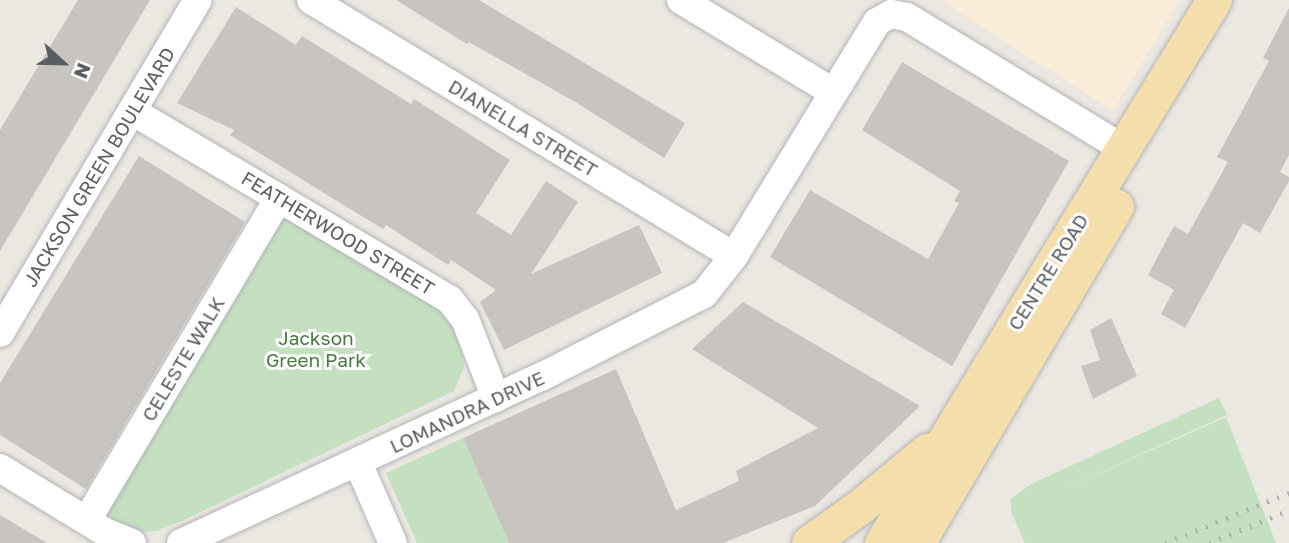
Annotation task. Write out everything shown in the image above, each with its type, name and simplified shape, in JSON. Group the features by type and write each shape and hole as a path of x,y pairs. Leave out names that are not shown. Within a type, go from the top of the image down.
{"main road":[{"name":"CENTRE ROAD","path":"882,543 1214,0"},
{"name":"CENTRE ROAD","path":"917,543 1241,0"},
{"path":"809,543 861,506 950,432"}],"street":[{"name":"JACKSON GREEN BOULEVARD","path":"0,333 198,0"},
{"name":"DIANELLA STREET","path":"311,0 734,256"},
{"path":"681,0 833,92"},
{"name":"LOMANDRA DRIVE","path":"181,543 496,398 704,294 734,256 877,22 891,14 907,16 1124,149"},
{"name":"FEATHERWOOD STREET","path":"132,111 450,300 465,319 496,398"},
{"name":"CELESTE WALK","path":"87,520 279,198"},
{"path":"358,463 393,543"},
{"path":"0,468 87,520 132,543"}],"shaded area":[{"path":"940,0 1180,0 1113,111"}],"green space":[{"name":"Jackson Green Park","path":"283,215 434,304 448,318 458,335 464,367 454,391 184,520 157,531 141,532 126,526 104,513"},
{"path":"1219,398 1227,415 1044,498 1226,417 1276,543 1025,543 1011,512 1011,499 1031,484"},
{"path":"463,438 509,543 417,543 386,473"}],"building":[{"path":"78,0 150,0 0,251 0,130"},
{"path":"396,0 479,0 685,123 664,158 577,103 469,42 467,44"},
{"path":"236,7 296,45 302,36 411,104 414,99 510,160 476,213 511,235 546,181 578,202 531,274 639,225 662,273 504,350 480,302 496,290 451,260 448,265 386,225 383,229 324,193 230,135 234,130 177,103"},
{"path":"1289,8 1289,155 1280,172 1289,177 1289,181 1260,233 1243,223 1185,328 1161,314 1174,290 1148,275 1174,226 1188,234 1228,162 1217,157 1269,61 1263,58"},
{"path":"902,62 1069,161 952,366 770,257 810,190 928,259 959,203 954,201 960,191 862,130"},
{"path":"139,156 245,222 86,489 0,435 0,383"},
{"path":"743,302 920,406 815,506 723,543 509,543 463,438 616,369 676,510 739,481 736,471 818,428 692,349"},
{"path":"1111,318 1137,376 1093,399 1081,366 1100,360 1090,330"},
{"path":"0,515 47,543 0,543"}],"railway":[{"path":"1165,543 1289,493"},
{"path":"1209,543 1289,510"}]}
